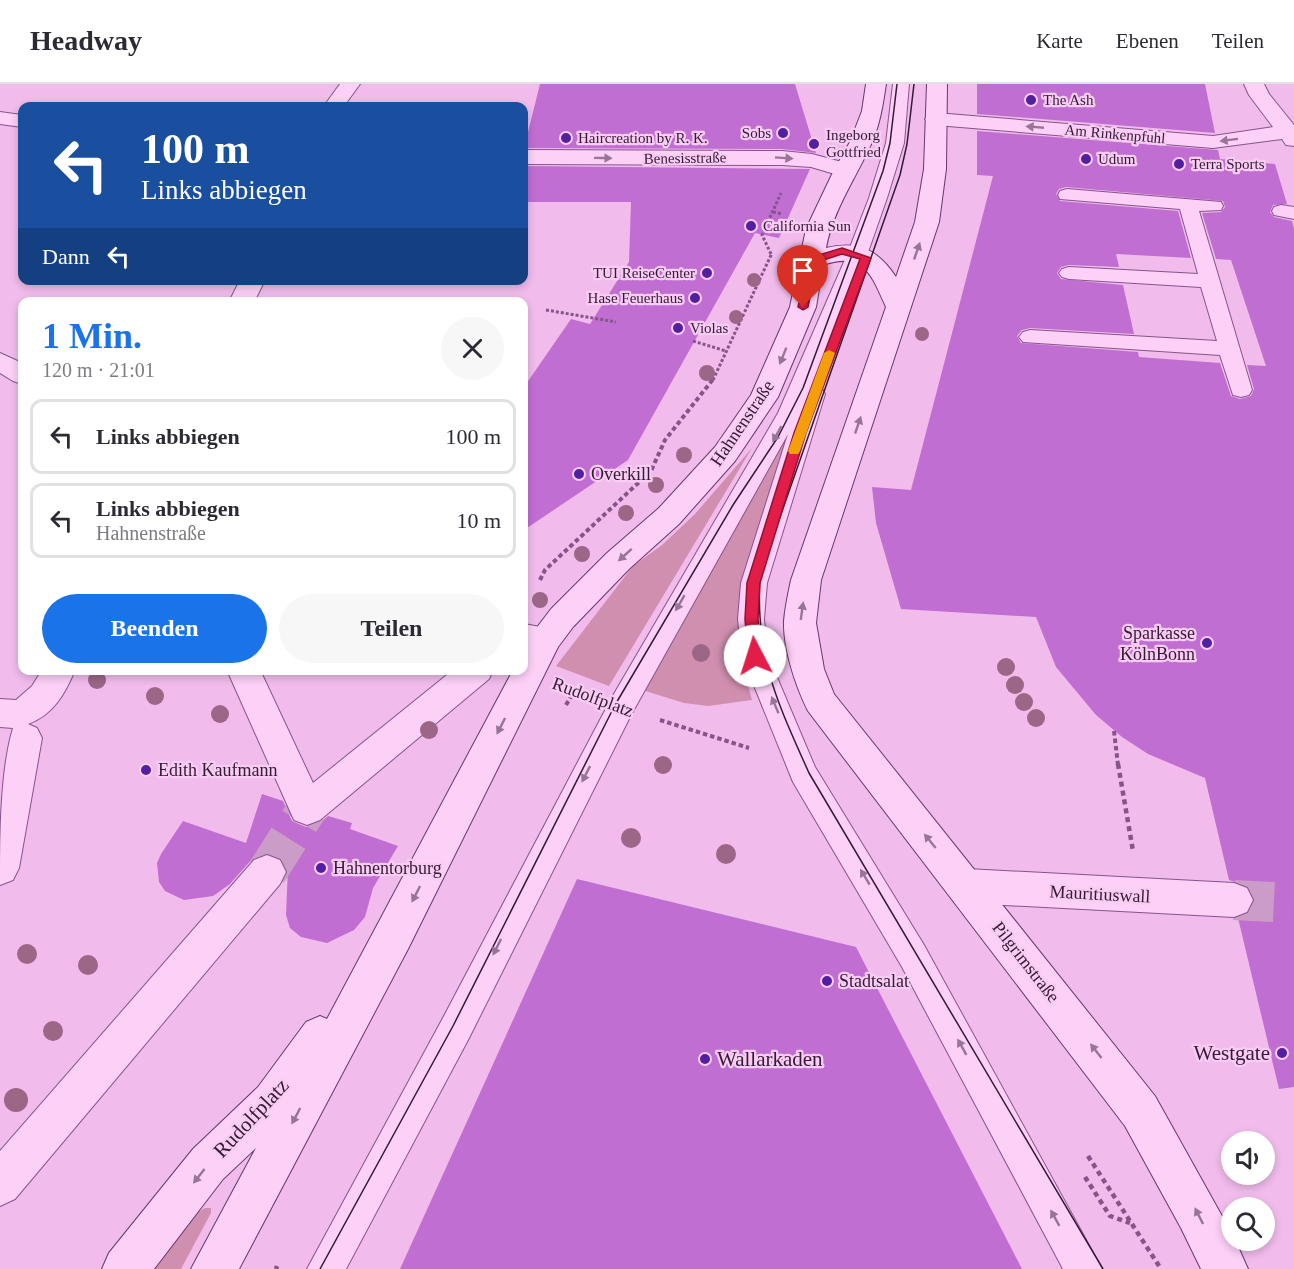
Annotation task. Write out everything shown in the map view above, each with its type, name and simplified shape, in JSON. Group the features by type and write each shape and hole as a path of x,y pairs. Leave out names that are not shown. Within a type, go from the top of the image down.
{"main road":[{"path":"337,102 350,84"},
{"name":"Hahnenstraße","path":"528,669 535,638 562,618 618,561 669,516 725,454 764,397 803,307 818,229 845,170 861,142 872,111 876,84"},
{"path":"898,306 927,222 934,169 937,84"},
{"path":"1254,84 1292,135"},
{"path":"0,118 18,120"},
{"name":"Am Rinkenpfuhl","path":"936,119 1213,142 1292,135"},
{"name":"Benesisstraße","path":"528,158 574,164 782,158 812,161 845,170"},
{"path":"813,260 842,251 862,256 886,277 898,306"},
{"name":"Pilgrimstraße","path":"898,306 806,580 800,623 808,669 820,701 967,886 1140,1111 1197,1212 1225,1269"},
{"path":"0,361 18,372"},
{"path":"0,868 18,721 57,675"},
{"path":"245,675 307,809 471,675"},
{"name":"Rudolfplatz","path":"214,1269 394,936 526,675"},
{"path":"0,1184 267,872"},
{"name":"Mauritiuswall","path":"967,886 1234,900"},
{"name":"Rudolfplatz","path":"125,1269 208,1164 273,1102 394,936"}],"lane":[{"path":"901,84 895,143 862,256 800,433 754,583 751,619 755,656 803,773 913,956 1083,1269"},
{"path":"326,1269 456,1028 621,706 789,413 862,256 893,183 905,129 909,84"},
{"path":"1067,195 1214,206"},
{"path":"1188,204 1241,390"},
{"path":"1069,273 1210,281"},
{"path":"1030,337 1229,349"}],"path":[{"path":"540,580 545,570 651,471 665,440 713,380 771,254 762,235 782,192"},
{"path":"546,310 616,322"},
{"path":"693,341 726,351"},
{"name":"Rudolfplatz","path":"528,673 747,749 789,737"},
{"path":"566,705 575,690"},
{"path":"1114,731 1123,800 1135,862"},
{"path":"1088,1156 1161,1269"},
{"path":"1079,1167 1110,1216 1131,1223"}],"shaded area":[{"path":"792,427 739,631 743,667 752,700 708,706 684,703 639,689 729,532"},
{"path":"752,448 609,686 556,666 633,566 662,545 695,514"},
{"path":"211,1208 211,1213 181,1269 152,1269 198,1212"}],"building":[{"path":"540,84 795,84 816,153 782,149 528,148 528,132"},
{"path":"977,84 1205,84 1215,133 977,114"},
{"path":"977,131 1218,150 1220,159 1275,164 1287,204 1273,205 1270,212 1274,217 1292,221 1294,229 1294,1087 1279,1089 1238,918 1249,913 1255,899 1248,886 1229,880 1205,778 1148,754 1122,737 1096,715 1056,667 1036,617 901,609 876,523 872,487 911,490 993,176 977,175","holes":["1066,187 1223,201 1225,207 1221,212 1202,213 1216,259 1231,260 1266,366 1247,365 1254,389 1251,396 1240,399 1231,396 1220,363 1139,357 1138,352 1021,343 1017,336 1022,330 1030,328 1134,334 1123,285 1061,279 1057,273 1061,267 1069,265 1119,267 1116,254 1191,258 1178,211 1060,201 1056,194 1059,189"]},
{"path":"528,166 810,169 779,238 755,233 628,460 528,527 528,381 571,319 590,324 629,262 631,202 528,202"},
{"name":"Hahnentorburg","path":"262,794 283,801 292,821 306,827 321,822 328,816 352,823 350,829 398,846 373,888 365,917 354,930 327,943 301,937 290,928 286,915 289,843 273,855 266,853 253,858 230,884 213,896 184,900 165,891 159,882 157,863 183,821 246,843"},
{"name":"Wallarkaden","path":"577,879 856,947 1022,1269 400,1269"}],"tunnel":[{"path":"267,872 307,809"},
{"path":"1234,900 1294,903"}],"tram line":[{"path":"320,1269 453,1026 615,705 733,505 778,437 803,388 883,171 890,143 897,84"},
{"path":"914,84 907,144 900,175 760,574 761,630 770,677 809,773 1103,1269"}],"slow traffic":[{"path":"794,451 829,353"}],"place":[{"name":"The Ash","path":"1031,100"},
{"name":"Sobs","path":"783,133"},
{"name":"Haircreation by R. K.","path":"566,138"},
{"name":"Ingeborg Gottfried","path":"814,144"},
{"name":"Udum","path":"1086,159"},
{"name":"Terra Sports","path":"1179,164"},
{"name":"California Sun","path":"751,226"},
{"name":"TUI ReiseCenter","path":"707,273"},
{"name":"Hase Feuerhaus","path":"695,298"},
{"name":"Violas","path":"678,328"},
{"name":"Overkill","path":"579,474"},
{"name":"Sparkasse KölnBonn","path":"1207,643"},
{"name":"Edith Kaufmann","path":"146,770"},
{"name":"Hahnentorburg","path":"321,868"},
{"name":"Stadtsalat","path":"827,981"},
{"name":"Westgate","path":"1282,1053"},
{"name":"Wallarkaden","path":"705,1059"}],"route":[{"path":"755,656 751,619 754,583 800,433 866,258 842,251 813,260 803,307"}]}
